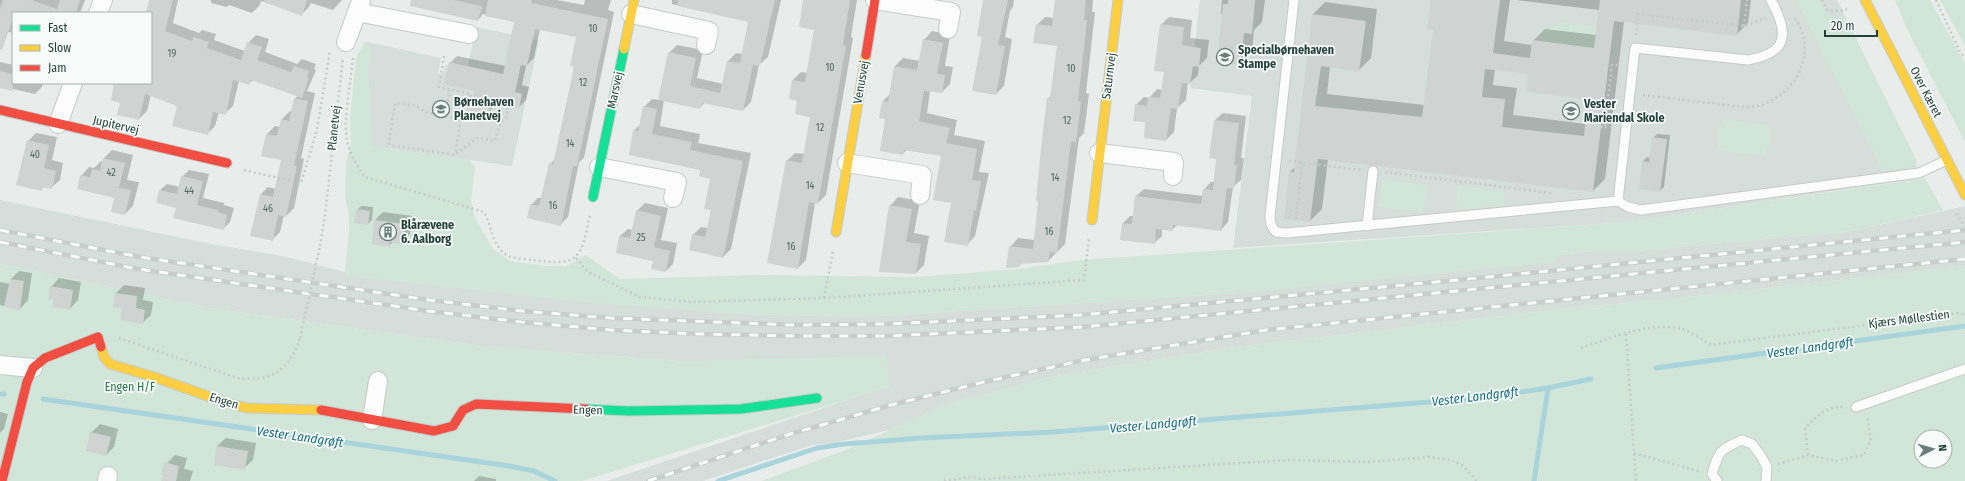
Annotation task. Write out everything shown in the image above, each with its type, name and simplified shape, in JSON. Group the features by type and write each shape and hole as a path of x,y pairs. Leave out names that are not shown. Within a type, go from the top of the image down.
{"street":[{"path":"98,12 103,0"},
{"name":"Venusvej","path":"836,232 875,0 951,12 948,29"},
{"name":"Saturnvej","path":"1092,220 1118,0"},
{"name":"Over Kæret","path":"1865,0 1965,195"},
{"path":"346,42 359,6 469,34"},
{"name":"Marsvej","path":"593,197 633,7 709,31 706,45"},
{"path":"58,124 73,84"},
{"name":"Jupitervej","path":"0,110 227,163"},
{"path":"1099,153 1174,162 1173,176"},
{"path":"847,163 922,175 920,195"},
{"path":"599,167 677,182 674,198"},
{"path":"2,481 27,382 33,368 46,358 98,338"},
{"name":"Engen","path":"98,338 104,357 110,364 154,377 227,403 247,408 317,409 434,431 451,428 457,424 463,410 476,404 629,411 741,409 817,398"},
{"path":"0,365 33,368"},
{"path":"372,420 378,381"}],"lane":[{"path":"1294,0 1270,216 1271,225 1276,232 1367,226 1618,201 1628,207 1641,210 1919,173 1947,160"},
{"path":"1618,201 1635,48 1748,60 1762,58 1774,52 1781,43 1783,30 1772,0"},
{"path":"1367,226 1373,171"},
{"path":"1856,407 1965,369"},
{"path":"1714,478 1718,453 1728,446 1742,440 1752,444 1767,467 1766,481"}],"path":[{"path":"1744,26 1747,0"},
{"path":"1822,0 1827,10 1840,11 1852,7"},
{"path":"1936,0 1960,52 1965,58"},
{"path":"1635,48 1638,14 1738,25"},
{"path":"1630,93 1743,107 1759,106 1788,90 1801,69 1804,46 1803,33 1793,15"},
{"path":"227,163 238,168 301,183 317,130 331,48 346,42"},
{"name":"Planetvej","path":"98,338 120,338 238,378 250,379 268,376 282,369 290,362 300,338 320,246 325,215 335,118 346,42"},
{"path":"444,56 439,87 471,94 468,112 489,117 492,106 508,109 507,116 500,124 495,141 477,138 454,155 390,145 389,143 395,103 416,106 428,113 456,118 459,121 454,155"},
{"path":"353,58 347,121 347,141 354,160 365,177 484,212 489,221 496,243 504,254 516,258 558,264 568,262 576,258 584,242 593,197"},
{"path":"1601,127 1605,128 1612,64 1633,66"},
{"path":"446,116 450,90"},
{"path":"1291,161 1555,193"},
{"path":"1294,232 1302,162"},
{"path":"576,258 588,272 640,297 690,302 824,298 1084,280 1092,220"},
{"path":"824,298 836,232"},
{"name":"Kjærs Møllestien","path":"1626,334 1654,327 1678,328 1711,345 1959,313 1965,315"},
{"path":"1581,348 1626,334 1636,481"},
{"path":"1767,467 1808,455 1835,461 1864,455 1871,440 1868,418 1856,407 1832,406 1818,414 1805,428 1808,455"},
{"path":"1634,453 1714,478"},
{"path":"944,481 970,477 985,480 1289,460 1369,462 1429,457 1452,460 1463,466 1477,481"}],"shaded area":[{"name":"Vester Mariendal Skole","path":"1200,0 1837,0 1916,160 1916,165 1922,178 1629,222 1233,248 1252,96 1190,88"},
{"name":"Børnehaven Planetvej","path":"476,27 539,40 512,166 358,144 358,61 364,43 367,42 441,58 438,73 443,74 445,65 448,65 449,62 468,66"},
{"path":"0,200 211,244 282,256 345,272 349,276 739,314 866,317 1240,293 1594,251 1638,251 1852,231 1965,206 1965,266 1660,300 1578,307 1228,348 1056,376 944,405 894,429 833,443 812,445 703,481 607,481 889,386 679,361 482,346 210,308 0,264"}],"green space":[{"path":"1796,0 1818,0 1829,16 1837,17 1843,14 1916,160 1915,164 1911,167 1883,171"},
{"path":"1895,0 1930,0 1965,64 1965,142 1907,29"},
{"path":"1940,0 1965,0 1965,46"},
{"path":"1563,23 1596,27 1594,48 1541,41 1542,30"},
{"path":"364,43 371,49 368,69 372,146 469,160 475,167 471,201 475,218 493,249 510,261 547,266 566,266 586,255 620,279 759,275 915,277 1019,269 1081,260 1629,222 1925,178 1943,210 1852,231 1638,251 1594,251 1560,255 1554,262 1240,293 866,317 739,314 583,302 349,276 345,272 349,231 349,215 345,197 346,163 351,143 350,117 356,58"},
{"path":"1723,120 1767,125 1769,128 1770,140 1768,149 1764,155 1720,151 1718,135 1719,126"},
{"path":"1382,180 1426,185 1423,212 1379,207"},
{"path":"1458,185 1504,192 1504,206 1456,210"},
{"name":"Engen H/F","path":"0,264 210,308 482,346 679,361 887,356 889,387 582,481 0,481"},
{"path":"1965,266 1965,481 761,481 851,448 944,405 1056,376 1228,348 1578,307 1660,300"}],"building":[{"path":"3,0 31,0 57,9 60,0 80,0 76,12 12,12 12,22 2,50 0,49 0,9"},
{"path":"149,0 173,0 165,31 192,41 194,37 209,42 207,48 241,60 247,42 262,47 257,60 291,72 294,66 309,71 307,77 309,78 302,98 251,80 249,85 233,80 226,115 213,112 208,135 172,126 177,106 145,94 139,120 117,115 120,103 111,100 114,84 152,84 152,12 146,12"},
{"path":"264,0 307,0 302,16 264,2"},
{"path":"411,0 454,0 482,6 478,21 410,6"},
{"path":"488,0 532,0 531,3 608,19 577,166 573,166 561,226 527,218 530,204 539,206 549,163 553,164 574,67 570,66 576,37 535,29 527,66 521,65 515,92 522,94 519,108 512,107 512,109 490,104 488,115 470,111 474,91 444,84 449,62 503,74 514,22 485,16"},
{"path":"678,0 775,0 760,66 753,65 743,111 702,103 700,109 658,100 668,52 696,58 690,86 720,93 727,61 740,63 748,22 677,6"},
{"path":"803,0 850,0 843,45 846,46 818,204 809,202 798,269 767,263 786,160 802,163 810,117 795,114 797,101 789,99 792,80 805,82 814,30 799,27"},
{"path":"983,0 1008,0 998,45 1005,46 996,95 972,91 982,37 977,36"},
{"path":"1055,0 1086,0 1084,20 1087,20 1078,101 1081,102 1076,142 1071,142 1057,253 1050,252 1048,262 1020,264 1020,267 1006,268 1009,246 1033,249 1038,202 1036,201 1041,148 1047,98 1050,98 1057,46 1033,43 1036,24 1052,26"},
{"path":"1228,0 1255,0 1252,34 1244,33 1241,65 1217,62 1223,4 1228,4"},
{"path":"1431,0 1500,0 1493,53 1530,58 1532,40 1594,48 1600,0 1741,0 1737,36 1614,21 1593,192 1318,159 1310,222 1284,219 1289,172 1294,172 1312,14 1366,21 1359,72 1321,66 1315,106 1422,117 1433,30 1427,29","holes":["1485,69 1528,74 1527,92 1588,99 1584,136 1502,127 1505,99 1482,97"]},
{"path":"1160,24 1184,27 1182,45 1201,48 1199,67 1193,66 1190,84 1182,83 1178,109 1171,108 1166,141 1144,138 1145,122 1133,121 1135,104 1147,106 1148,97 1160,98 1164,72 1154,71"},
{"path":"923,39 943,43 937,74 945,75 942,93 924,91 919,121 950,128 946,143 977,149 972,180 981,181 968,246 944,242 951,203 933,200 941,156 904,150 903,155 880,151 885,119 879,118 882,101 888,102 894,66 917,70"},
{"path":"0,71 12,74 13,91 0,88"},
{"path":"294,98 308,101 294,166 297,166 286,217 278,215 273,241 250,236 260,194 273,197 281,160 261,156 266,134 277,136 281,119 289,121"},
{"path":"643,106 657,109 652,134 692,142 690,150 743,161 723,258 689,250 692,234 705,237 711,210 704,209 710,179 699,176 700,170 629,155 633,130 638,131"},
{"path":"1214,120 1239,123 1234,165 1237,165 1234,188 1227,188 1221,231 1173,225 1173,231 1156,229 1155,244 1120,240 1122,223 1132,224 1135,196 1201,204 1203,189 1213,190 1216,159 1209,158"},
{"path":"1652,137 1667,139 1660,192 1639,189 1642,161 1649,162"},
{"path":"27,140 49,145 44,168 56,171 52,189 42,187 42,191 16,185"},
{"path":"103,158 125,163 119,188 131,190 125,215 111,212 114,198 77,189 80,175 90,177 92,169 100,171"},
{"path":"181,176 203,181 197,205 218,210 217,212 227,215 224,230 173,218 176,208 156,203 159,190 177,194"},
{"path":"889,205 912,209 906,242 921,244 916,274 879,272"},
{"path":"356,209 370,211 368,225 354,223"},
{"path":"636,210 661,216 654,247 670,251 666,272 651,269 653,261 616,253 619,236 630,238"},
{"name":"Blårævene 6. Aalborg","path":"374,220 405,224 402,244 390,242 390,247 372,244"},
{"path":"10,279 24,281 20,310 4,307"},
{"path":"50,286 73,290 70,310 52,307 53,300 48,300"},
{"path":"115,293 137,296 136,308 145,310 143,324 120,320 122,308 113,307"},
{"path":"90,432 111,437 106,456 86,451"},
{"path":"217,446 248,451 245,470 214,465"},
{"path":"164,462 179,466 176,481 161,481"}],"waterway":[{"name":"Vester Landgrøft","path":"1656,368 1965,326"},
{"name":"Vester Landgrøft","path":"718,481 817,448 844,444 921,438 1053,432 1479,398 1548,388 1591,379"},
{"path":"1534,481 1548,388"},
{"name":"Vester Landgrøft","path":"43,399 509,466 534,471 555,481"}],"railway":[{"path":"0,230 140,257 429,300 522,311 610,318 794,325 886,324 1081,315 1965,230"},
{"path":"0,242 138,269 428,311 521,322 611,330 794,336 886,336 1083,327 1965,242"},
{"path":"648,481 787,435 891,405 988,381 1085,360 1266,330 1965,259"}],"traffic: fast":[{"path":"593,197 624,49"},
{"path":"586,409 629,411 741,409 817,398"}],"traffic: slow":[{"path":"624,49 634,0"},
{"path":"1092,220 1118,0"},
{"path":"1865,0 1965,195"},
{"path":"836,232 866,55"},
{"path":"101,347 104,357 110,364 154,377 227,403 247,408 321,410"}],"traffic: jam":[{"path":"866,55 875,0"},
{"path":"0,110 227,163"},
{"path":"2,481 27,382 33,368 45,358 98,337 101,347"},
{"path":"321,410 434,431 453,426 463,410 476,404 586,409"}],"place":[{"name":"Specialbørnehaven Stampe","path":"1225,57"},
{"name":"Børnehaven Planetvej","path":"441,109"},
{"name":"Vester Mariendal Skole","path":"1571,111"},
{"name":"Blårævene 6. Aalborg","path":"388,232"}]}
